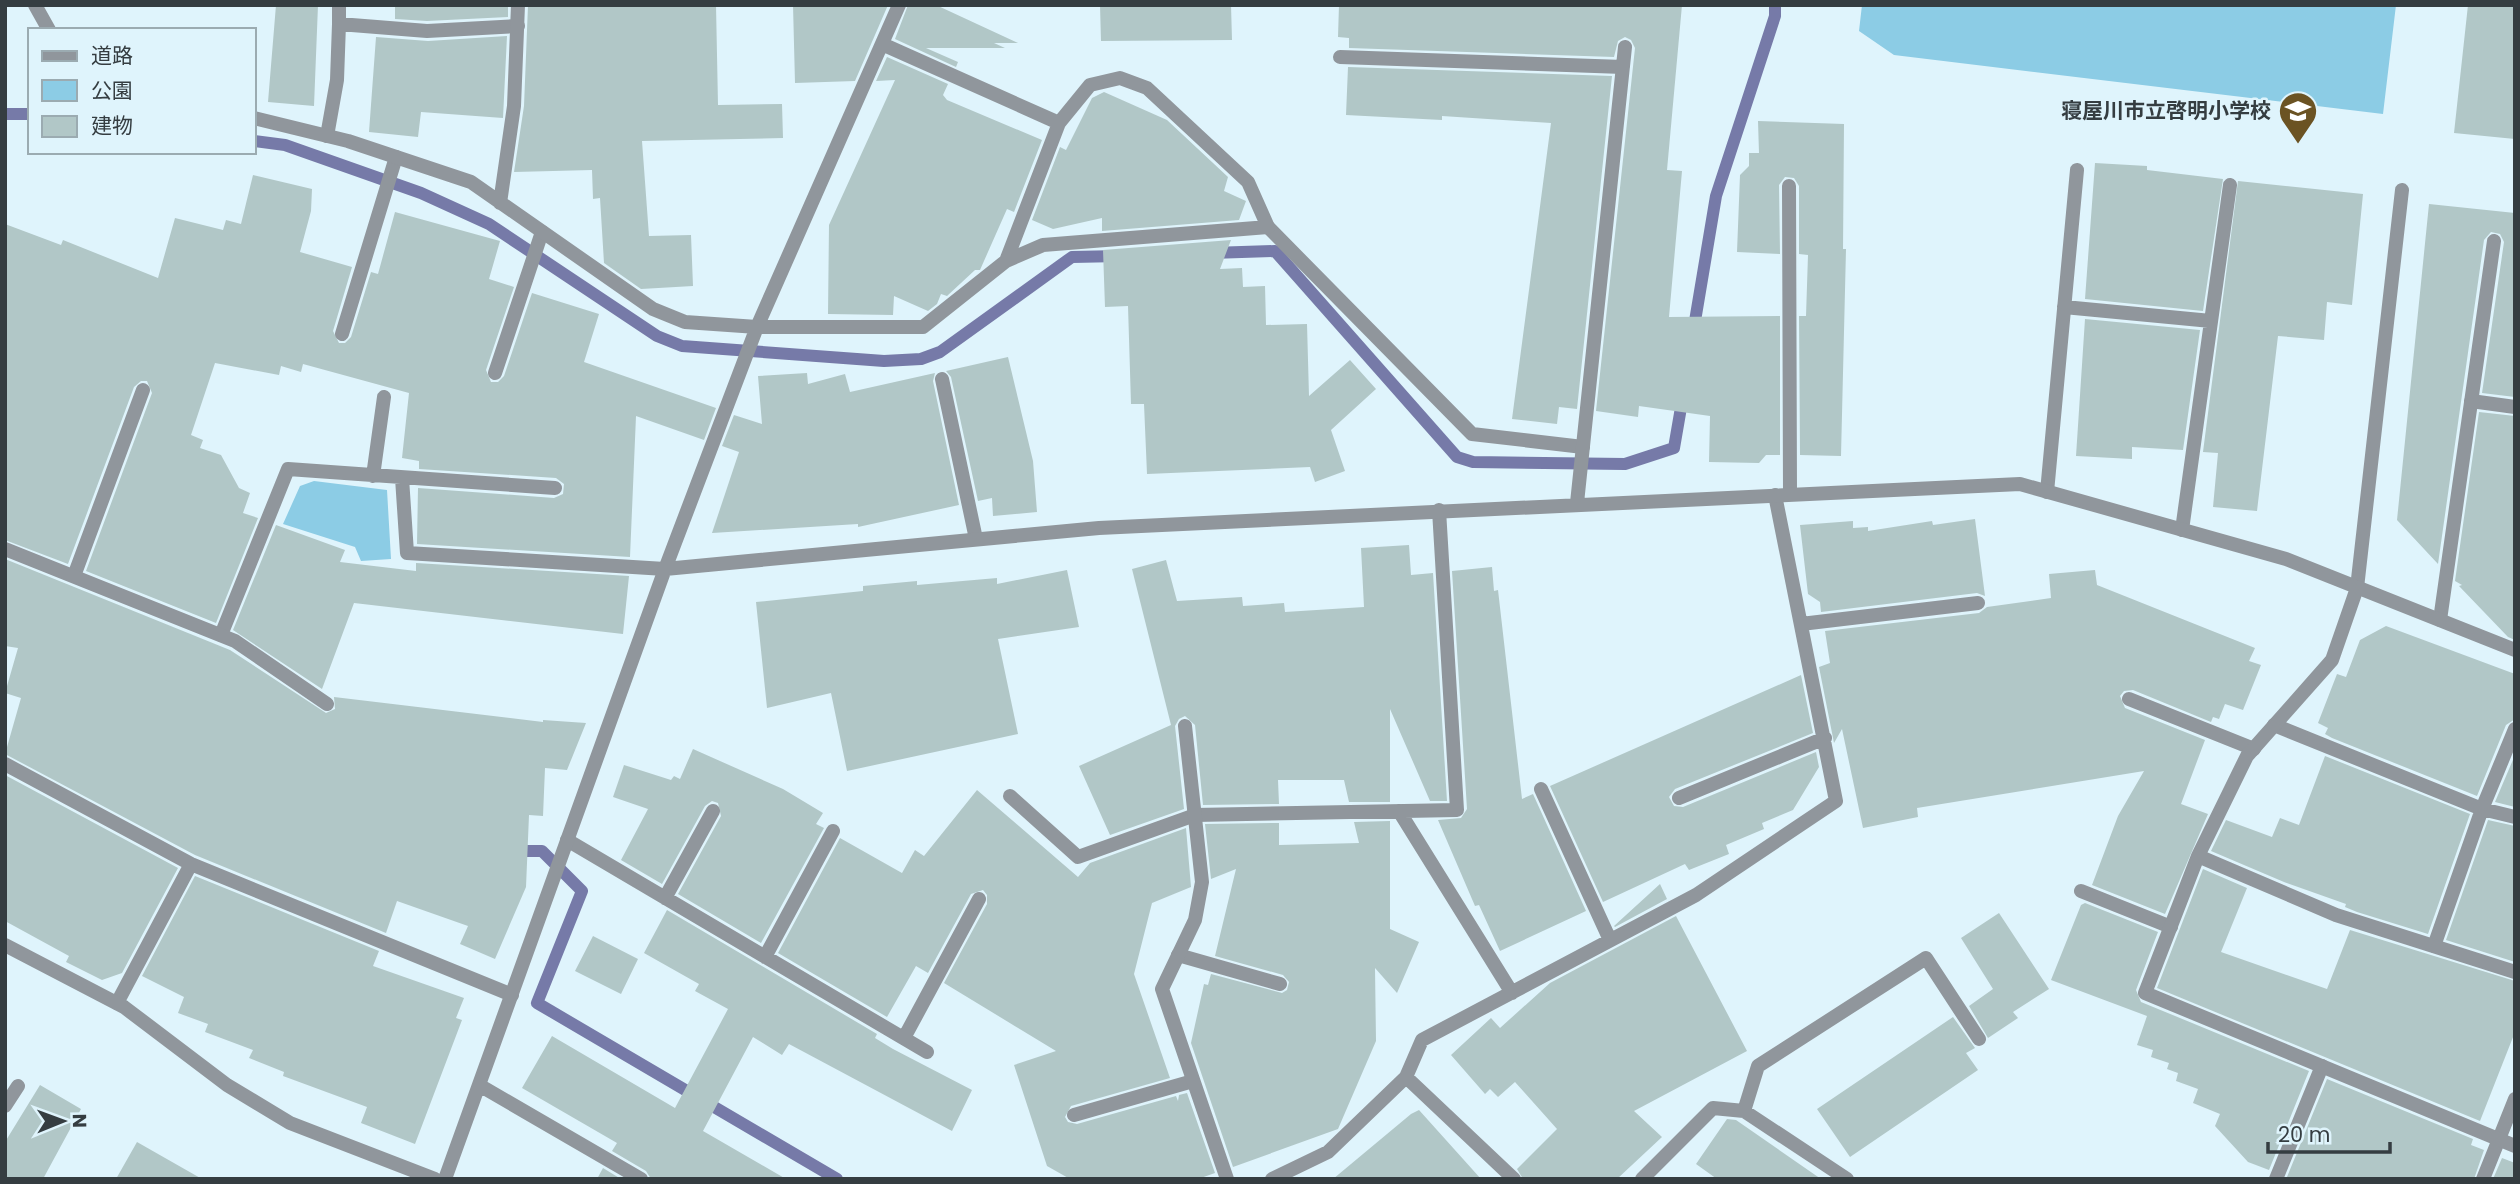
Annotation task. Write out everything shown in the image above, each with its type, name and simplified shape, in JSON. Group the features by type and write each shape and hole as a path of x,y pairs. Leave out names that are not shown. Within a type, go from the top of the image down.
{"street":[{"path":"36,5 48,28"},
{"path":"327,136 337,80 339,5"},
{"path":"500,203 514,106 519,5"},
{"path":"445,1179 665,569 754,333 899,5"},
{"path":"339,24 427,31 519,26"},
{"path":"882,44 1059,123"},
{"path":"1577,503 1625,47"},
{"path":"1340,57 1623,67"},
{"path":"1006,261 1059,123 1090,85 1120,78 1147,88 1248,182 1268,227 1472,434 1583,450"},
{"path":"256,118 327,136 394,165 471,182 653,309 685,322 754,333 923,327 1006,261 1043,245 1268,227"},
{"path":"342,334 394,165"},
{"path":"2047,492 2077,170"},
{"path":"1789,186 1790,494"},
{"path":"2182,530 2230,186"},
{"path":"2402,190 2357,587 2332,660 2248,756 2198,856 2145,993 2515,1146"},
{"path":"495,373 542,232"},
{"path":"2440,620 2494,241"},
{"path":"2064,307 2211,321"},
{"path":"942,379 976,539"},
{"path":"74,576 143,390"},
{"path":"373,476 384,397"},
{"path":"2471,401 2515,407"},
{"path":"221,635 288,470 555,488"},
{"path":"402,478 407,553 665,569 1099,528 1577,503 2020,484 2286,559 2515,650"},
{"path":"1272,1179 1328,1152 1406,1077 1422,1040 1696,895 1836,801 1775,495"},
{"path":"1010,796 1078,857 1195,815 1457,810 1439,510"},
{"path":"5,549 235,641 327,704"},
{"path":"1801,624 1978,603"},
{"path":"2129,699 2254,749"},
{"path":"2274,725 2482,809 2515,817"},
{"path":"1185,726 1202,882 1195,920 1162,989 1227,1179"},
{"path":"2434,946 2482,809 2515,729"},
{"path":"1679,798 1825,738"},
{"path":"5,764 191,864 512,995"},
{"path":"1541,789 1610,940"},
{"path":"666,898 713,811"},
{"path":"1399,811 1512,993"},
{"path":"765,957 833,831"},
{"path":"567,840 927,1052"},
{"path":"2198,856 2336,915 2515,972"},
{"path":"117,1003 191,864"},
{"path":"2081,891 2171,927"},
{"path":"904,1038 979,899"},
{"path":"5,945 117,1003 227,1085 290,1123 435,1179"},
{"path":"1178,955 1280,984"},
{"path":"1744,1111 1758,1066 1926,958 1979,1039"},
{"path":"2276,1179 2322,1066"},
{"path":"1406,1077 1514,1179"},
{"path":"1074,1115 1193,1081"},
{"path":"478,1085 641,1179"},
{"path":"5,1106 18,1086"},
{"path":"2483,1179 2515,1099"},
{"path":"1642,1179 1713,1108 1744,1111 1847,1179"}],"green space":[{"path":"1862,5 2396,5 2383,114 1894,55 1859,31"},
{"path":"314,481 387,490 391,559 361,561 355,547 283,524 300,486"}],"building":[{"path":"276,5 318,5 314,106 268,102"},
{"path":"395,5 508,5 508,17 427,21 395,19"},
{"path":"528,5 716,5 718,105 782,104 783,138 642,141 649,236 691,235 693,286 641,289 604,263 600,198 593,199 592,170 514,172 524,106"},
{"path":"793,5 888,5 855,81 795,83"},
{"path":"908,5 936,5 1018,43 994,43 1005,48 926,48 958,62 956,67 895,39"},
{"path":"1100,5 1231,5 1232,40 1101,41"},
{"path":"1339,5 1682,5 1667,170 1682,171 1669,317 1780,316 1780,455 1766,455 1759,463 1709,462 1710,416 1639,406 1638,417 1596,411 1635,48 1631,40 1625,37 1618,41 1614,57 1349,48 1349,38 1338,37"},
{"path":"2468,5 2515,5 2515,139 2454,133"},
{"path":"507,36 503,118 421,112 418,137 369,132 376,37 428,41"},
{"path":"887,57 948,84 943,95 947,100 1042,140 1014,212 1007,209 980,270 975,270 947,296 941,294 937,304 928,311 894,296 893,315 828,314 829,225 895,80 876,81"},
{"path":"1348,67 1612,76 1577,409 1559,407 1557,424 1512,419 1551,123 1442,116 1442,120 1346,115"},
{"path":"1104,92 1167,120 1228,177 1224,191 1246,201 1239,220 1102,231 1102,218 1053,229 1032,220 1060,147 1066,150 1092,98"},
{"path":"1758,121 1844,124 1843,249 1846,249 1841,456 1800,455 1799,316 1806,316 1808,255 1799,254 1799,186 1794,178 1785,177 1779,185 1780,254 1737,252 1740,175 1749,166 1749,153 1759,153"},
{"path":"2095,163 2147,166 2147,170 2223,179 2203,311 2085,299"},
{"path":"253,175 312,189 311,211 300,252 352,267 333,331 339,343 345,343 351,337 371,272 378,274 395,212 500,241 489,279 514,287 486,370 491,382 498,382 504,376 532,293 599,314 584,362 716,408 704,440 636,416 630,557 417,544 418,488 554,498 563,494 564,484 556,478 419,469 419,461 402,458 409,393 303,364 301,372 281,366 279,375 215,363 191,435 203,440 200,448 221,455 239,488 250,493 243,513 258,518 216,623 86,571 152,393 147,381 141,381 134,387 68,564 5,540 5,224 61,245 63,240 158,278 175,218 223,230 226,220 241,224"},
{"path":"2238,181 2363,194 2352,305 2327,302 2324,340 2278,336 2257,511 2213,507 2218,453 2203,452"},
{"path":"2429,204 2515,213 2515,397 2482,393 2504,242 2500,234 2491,232 2484,240 2438,564 2397,520"},
{"path":"1231,240 1220,269 1242,268 1243,287 1265,286 1266,325 1307,324 1309,396 1350,360 1376,389 1331,430 1345,471 1315,482 1310,467 1147,474 1144,404 1131,404 1128,306 1105,307 1103,250"},
{"path":"2085,319 2200,330 2183,450 2132,447 2132,459 2076,456"},
{"path":"1008,357 1033,461 1037,512 993,516 992,498 978,501 951,377 946,371"},
{"path":"807,373 808,384 845,374 850,392 935,373 933,381 959,505 858,527 858,524 712,533 739,452 722,446 734,415 762,424 758,376"},
{"path":"2479,412 2515,416 2515,640 2508,637 2459,586 2462,585 2455,581"},
{"path":"1975,519 1985,596 1977,593 1821,612 1820,602 1808,594 1800,525 1853,521 1853,528 1868,527 1868,531 1932,521 1933,525"},
{"path":"276,525 345,550 340,562 416,571 416,563 629,576 623,634 354,603 322,689 233,630"},
{"path":"1409,545 1411,575 1433,573 1447,801 1430,801 1390,709 1390,802 1349,802 1344,780 1278,780 1279,804 1203,805 1195,725 1185,716 1179,719 1175,726 1184,809 1110,835 1079,766 1171,725 1132,569 1166,560 1177,601 1242,597 1243,606 1284,603 1285,612 1364,607 1361,548"},
{"path":"5,559 230,650 326,713 335,709 334,697 543,722 586,723 567,770 545,768 543,816 529,815 526,887 495,959 460,944 468,926 397,901 386,933 195,855 5,754 21,698 5,693 18,648 5,646"},
{"path":"1492,567 1494,591 1498,590 1522,799 1533,794 1586,911 1500,951 1479,905 1475,906 1438,820 1461,818 1467,809 1452,571"},
{"path":"1067,570 1079,627 998,639 1018,734 847,771 831,693 767,708 756,602 863,591 863,586 917,581 917,585 997,578 997,584"},
{"path":"2095,570 2097,585 2255,648 2249,661 2261,665 2243,710 2225,704 2219,719 2213,717 2211,722 2133,690 2124,691 2120,696 2125,708 2205,740 2181,804 2208,814 2165,914 2092,885 2118,816 2144,771 1917,808 1918,817 1863,828 1842,729 1834,743 1819,667 1830,663 1825,631 1979,613 1987,607 2051,598 2049,574"},
{"path":"2386,626 2515,674 2515,719 2506,725 2477,796 2332,738 2325,734 2328,728 2318,723 2337,674 2346,677 2360,640"},
{"path":"1801,675 1813,733 1675,789 1669,797 1674,806 1683,807 1816,752 1819,767 1793,810 1762,823 1764,829 1726,845 1729,854 1689,870 1685,864 1603,902 1550,786"},
{"path":"693,749 783,789 823,813 816,824 824,828 761,943 678,894 721,816 718,803 712,801 705,806 662,884 621,860 648,809 613,797 624,765 671,780 674,776 680,779"},
{"path":"2515,755 2515,807 2495,802"},
{"path":"2325,756 2470,814 2428,934 2357,912 2345,907 2346,904 2284,882 2211,851 2226,820 2272,837 2280,818 2299,825"},
{"path":"5,775 178,868 122,973 102,980 66,962 69,956 5,921"},
{"path":"977,790 1078,877 1090,863 1186,828 1191,887 1152,903 1134,974 1170,1078 1071,1106 1065,1117 1068,1122 1077,1124 1176,1096 1178,1101 1179,1095 1187,1093 1215,1173 1198,1179 1070,1179 1047,1166 1014,1065 1056,1051 944,983 987,904 987,895 983,890 971,894 928,973 916,966 887,1017 778,953 840,838 902,873 915,850 924,856"},
{"path":"2488,820 2515,826 2515,962 2446,940"},
{"path":"1390,821 1390,929 1419,942 1397,993 1375,968 1376,1041 1338,1129 1233,1167 1191,1043 1204,984 1208,985 1211,974 1282,993 1287,990 1289,982 1283,975 1215,956 1236,869 1211,879 1205,824 1279,823 1279,845 1359,843 1354,822"},
{"path":"2203,869 2247,888 2221,952 2327,989 2350,930 2515,981 2515,1032 2480,1121 2157,988"},
{"path":"195,876 379,951 373,966 464,998 456,1018 462,1020 415,1144 361,1123 367,1107 283,1076 284,1072 249,1058 253,1050 205,1032 208,1024 178,1013 184,997 142,976"},
{"path":"1660,884 1667,899 1614,926"},
{"path":"2085,903 2158,932 2136,990 2141,1002 2309,1071 2269,1170 2248,1162 2215,1126 2220,1114 2193,1103 2198,1089 2176,1081 2178,1073 2167,1069 2169,1063 2151,1057 2153,1050 2137,1045 2147,1016 2051,980 2081,905"},
{"path":"667,910 877,1034 875,1038 893,1049 972,1090 952,1131 789,1044 782,1055 753,1037 703,1131 786,1179 651,1179 646,1171 612,1151 617,1143 522,1088 552,1036 675,1108 728,1009 695,991 699,984 644,953"},
{"path":"1999,913 2049,989 2013,1012 2018,1018 1988,1038 1969,1006 1993,989 1961,938"},
{"path":"1676,916 1747,1051 1634,1111 1662,1137 1617,1179 1523,1179 1517,1169 1557,1129 1515,1082 1498,1097 1490,1089 1485,1094 1451,1055 1491,1018 1500,1028 1550,983"},
{"path":"593,936 638,959 621,994 575,971"},
{"path":"1953,1017 1975,1048 1966,1053 1978,1070 1850,1157 1817,1109"},
{"path":"2327,1079 2473,1139 2471,1145 2484,1150 2474,1179 2287,1177"},
{"path":"40,1085 81,1109 43,1179 5,1179 5,1142"},
{"path":"1419,1110 1481,1179 1333,1179 1411,1114"},
{"path":"1727,1119 1736,1120 1821,1179 1717,1179 1696,1164"},
{"path":"137,1142 202,1179 116,1179"},
{"path":"2502,1158 2515,1163 2515,1179 2493,1179"},
{"path":"603,1168 621,1179 597,1179"}],"waterway":[{"path":"1693,333 1716,196 1775,16 1775,5"},
{"path":"5,114 28,114"},
{"path":"256,141 285,145 421,193 489,224 657,336 682,346 884,361 921,359 940,352 1072,257 1120,256"},
{"path":"1211,253 1275,251 1457,457 1473,462 1625,464 1674,448 1683,396"},
{"path":"511,851 542,851 582,891 537,1003 837,1179"}],"place":[{"name":"寝屋川市立啓明小学校","path":"2298,145"}]}
